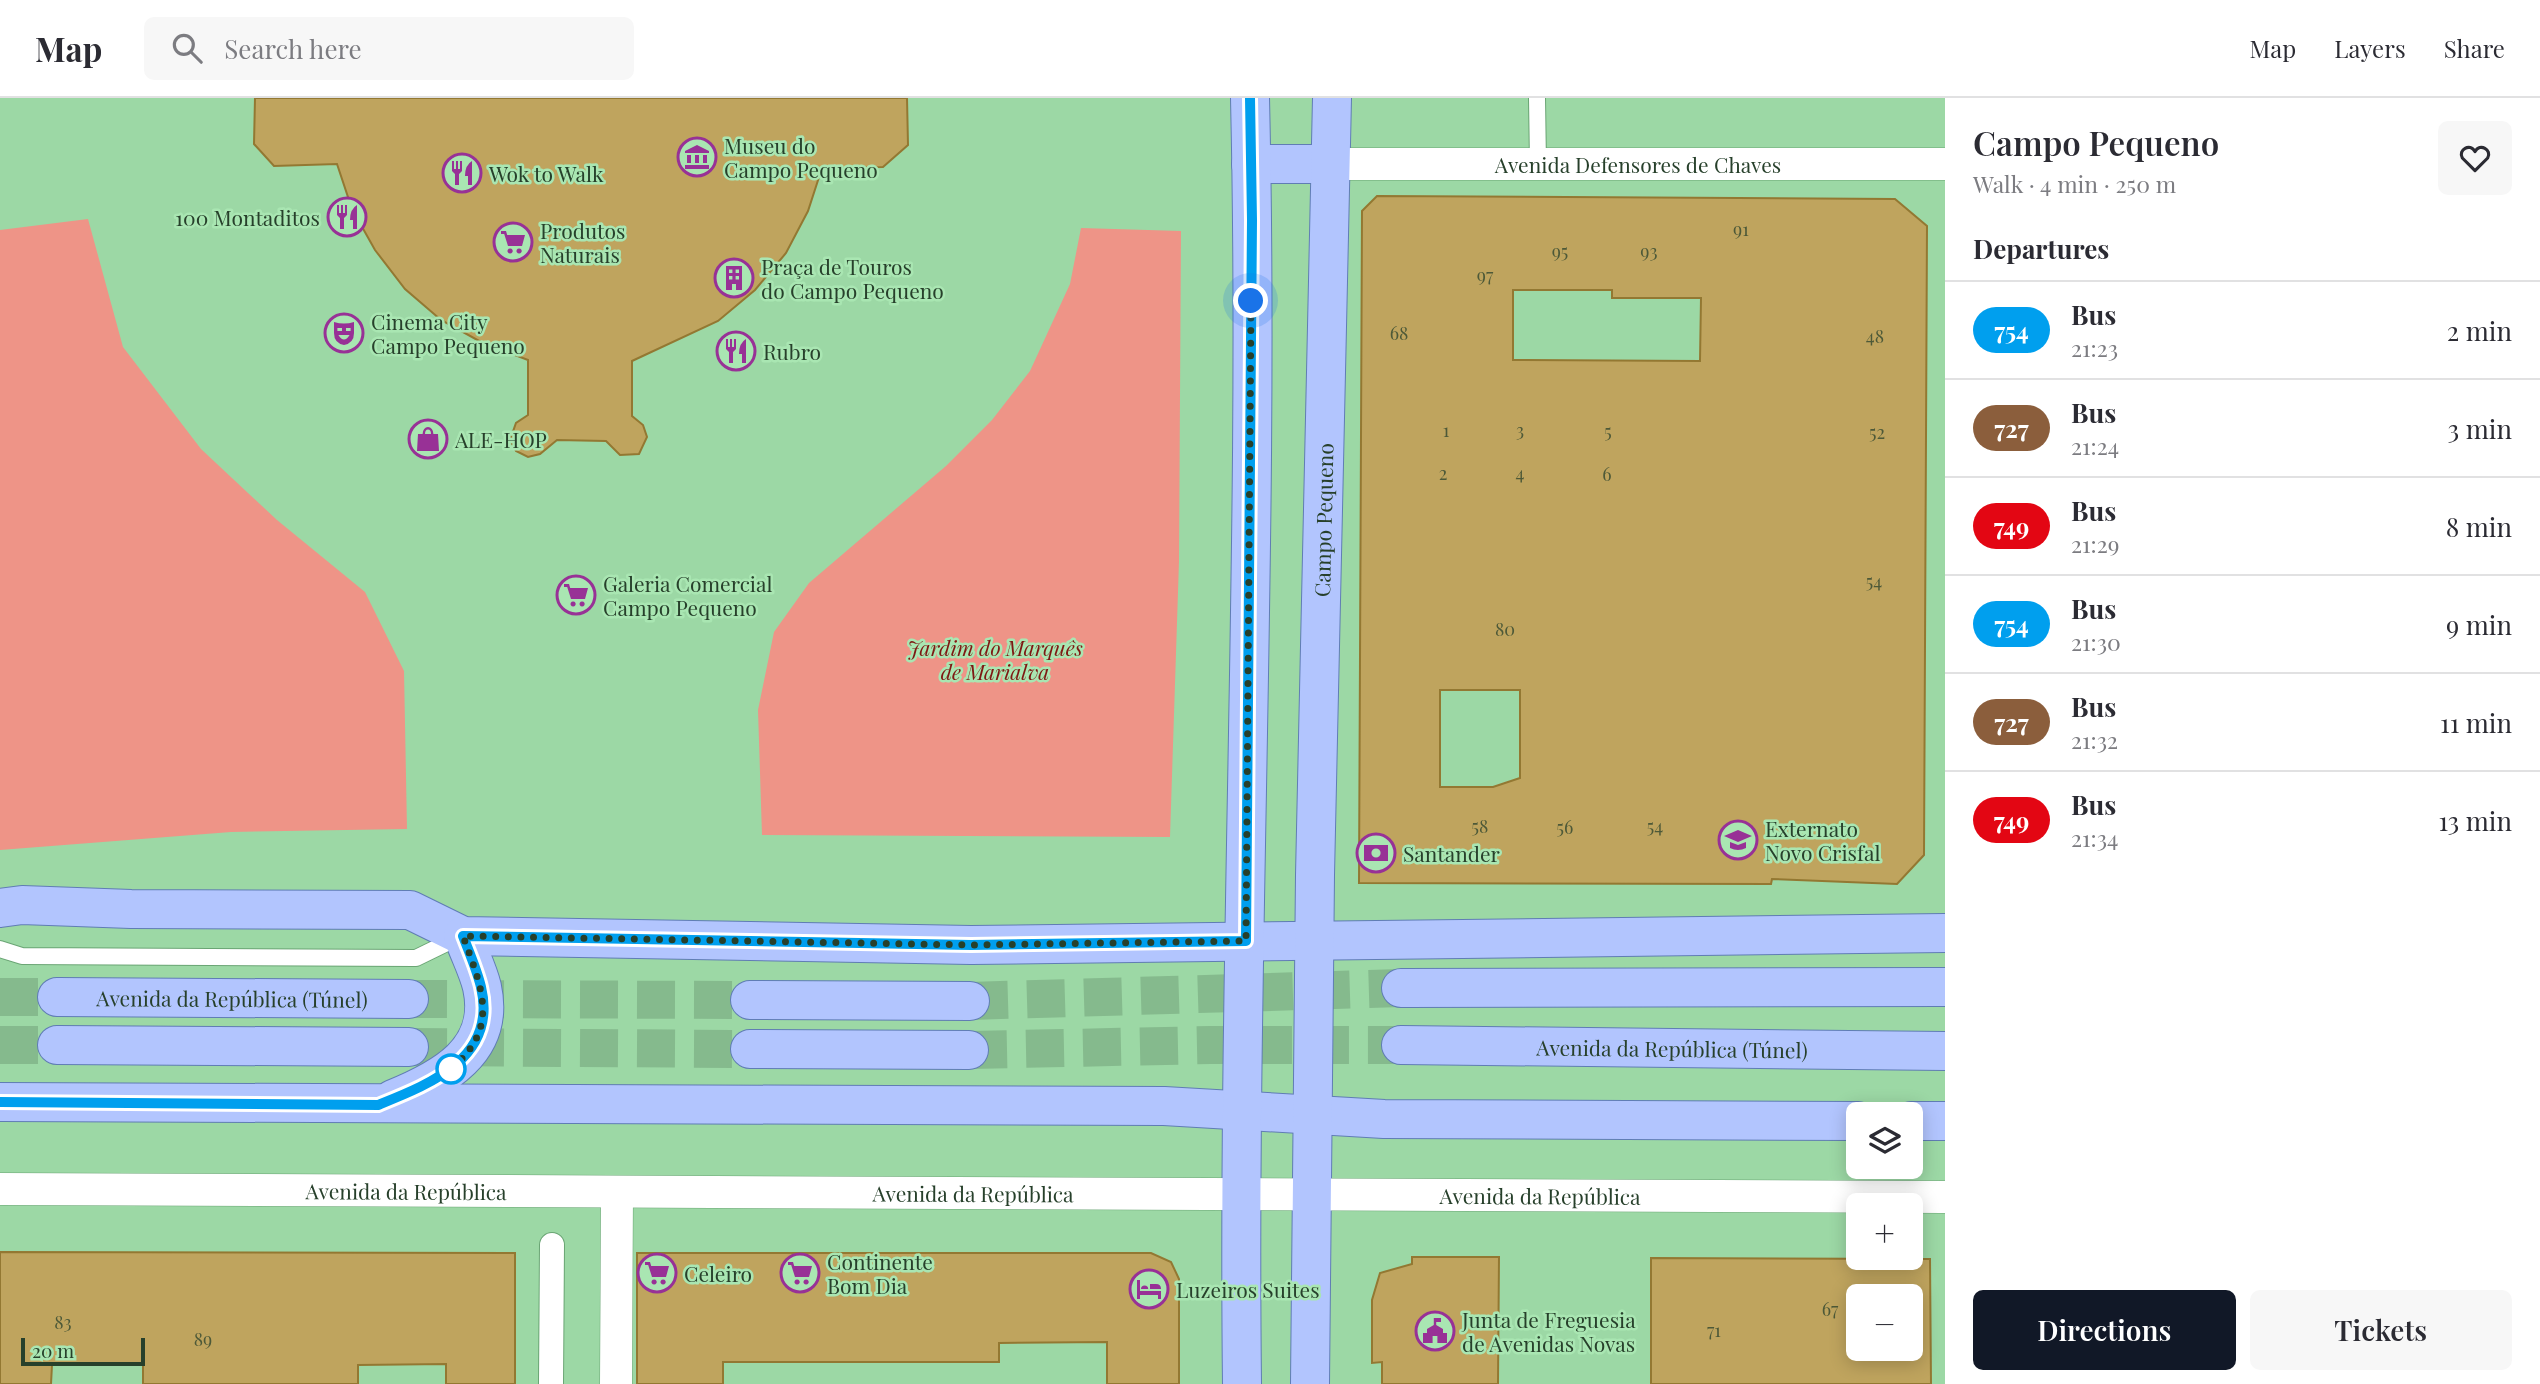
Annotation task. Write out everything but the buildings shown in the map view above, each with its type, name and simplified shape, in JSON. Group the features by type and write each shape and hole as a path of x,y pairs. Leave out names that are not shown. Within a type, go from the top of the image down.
{"main road":[{"path":"1242,1384 1250,98"},
{"name":"Campo Pequeno","path":"1310,1384 1314,940 1332,98"},
{"path":"1251,164 1330,164"},
{"path":"0,908 22,905 131,909 410,910 463,936 971,945 1945,933"},
{"path":"378,1105 433,1083 461,1061 479,1036 484,1012 482,988 463,936"},
{"path":"1401,988 1945,987"},
{"name":"Avenida da República (Túnel)","path":"57,997 409,999"},
{"path":"750,1000 970,1001"},
{"path":"57,1045 409,1047"},
{"name":"Avenida da República (Túnel)","path":"1401,1045 1945,1051"},
{"path":"750,1049 969,1050"},
{"path":"0,1102 1164,1106 1384,1119 1846,1121"},
{"path":"1923,1121 1945,1121"}],"street":[{"name":"Avenida Defensores de Chaves","path":"1330,164 1945,164"},
{"name":"Avenida da República","path":"0,1189 1945,1197"},
{"path":"616,1384 617,1193"},
{"path":"551,1384 552,1245"}],"lane":[{"path":"1537,98 1538,164"},
{"path":"0,949 22,956 416,958 463,936"}],"green space":[{"path":"88,219 123,347 201,449 277,520 365,592 404,671 407,829 231,832 0,850 0,230"},
{"name":"Jardim do Marquês de Marialva","path":"1081,228 1181,231 1179,561 1170,837 762,835 758,710 774,632 809,583 946,466 992,420 1030,371 1070,284"}],"tunnel":[{"path":"970,1001 1401,988"},
{"path":"0,997 57,997"},
{"path":"409,999 750,1000"},
{"path":"0,1045 57,1045"},
{"path":"969,1050 1210,1045 1401,1045"},
{"path":"409,1047 750,1049"}],"bus line":[{"name":"754","path":"0,1102 378,1105 433,1083 461,1061 479,1036 484,1012 482,988 463,936 540,939 824,940 971,945 1246,941 1252,220 1250,98"}],"place":[{"name":"Museu do Campo Pequeno","path":"697,157"},
{"name":"Wok to Walk","path":"462,173"},
{"name":"100 Montaditos","path":"347,217"},
{"name":"Produtos Naturais","path":"513,242"},
{"name":"Praça de Touros do Campo Pequeno","path":"734,278"},
{"name":"Cinema City Campo Pequeno","path":"344,333"},
{"name":"Rubro","path":"736,351"},
{"name":"ALE-HOP","path":"428,439"},
{"name":"Galeria Comercial Campo Pequeno","path":"576,595"},
{"name":"Externato Novo Crisfal","path":"1738,840"},
{"name":"Santander","path":"1376,853"},
{"name":"Celeiro","path":"657,1273"},
{"name":"Continente Bom Dia","path":"800,1273"},
{"name":"Luzeiros Suites","path":"1149,1289"},
{"name":"Junta de Freguesia de Avenidas Novas","path":"1435,1331"}],"route":[{"path":"451,1069 447,1072 461,1061 479,1036 484,1012 482,988 463,936 540,939 824,940 971,945 1246,941 1251,301"}]}
